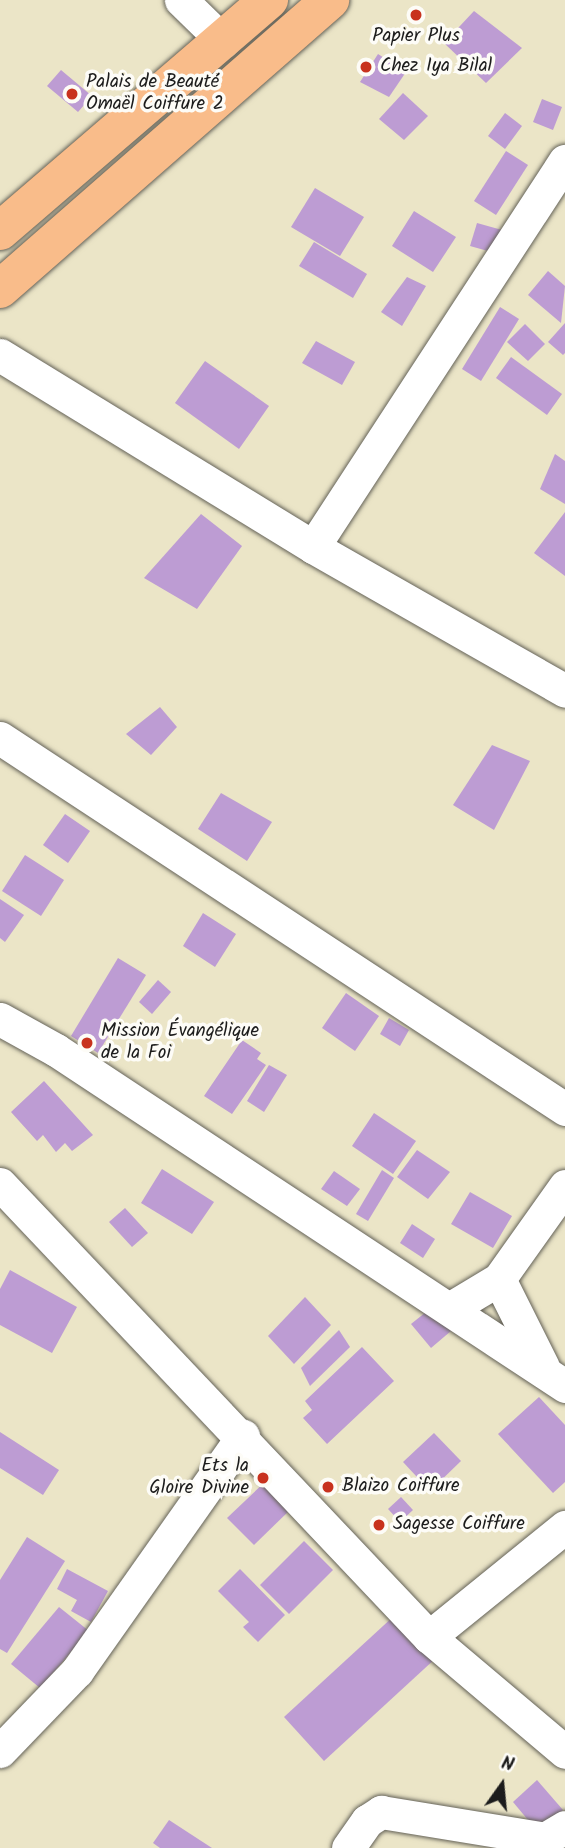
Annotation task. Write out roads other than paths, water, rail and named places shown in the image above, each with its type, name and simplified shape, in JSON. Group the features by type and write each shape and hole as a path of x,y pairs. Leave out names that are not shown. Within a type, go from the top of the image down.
{"main road":[{"path":"0,230 269,0"},
{"path":"0,289 330,0"}],"street":[{"path":"181,0 223,41"},
{"path":"313,547 565,161"},
{"path":"0,355 313,547 561,680"},
{"path":"0,738 565,1108"},
{"path":"0,1019 56,1050 555,1379"},
{"path":"451,1308 499,1279 565,1186"},
{"path":"5,1198 243,1436 429,1637 565,1752"},
{"path":"499,1279 555,1379"},
{"path":"0,1751 77,1671 243,1436"},
{"path":"429,1637 565,1527"},
{"path":"348,1848 367,1821 381,1812 545,1839 565,1827"}],"place":[{"name":"Papier Plus","path":"416,15"},
{"name":"Chez Iya Bilal","path":"366,67"},
{"name":"Palais de Beauté Omaël Coiffure 2","path":"72,94"},
{"name":"Mission Évangélique de la Foi","path":"87,1043"},
{"name":"Ets la Gloire Divine","path":"263,1478"},
{"name":"Blaizo Coiffure","path":"328,1487"},
{"name":"Sagesse Coiffure","path":"379,1525"}]}
